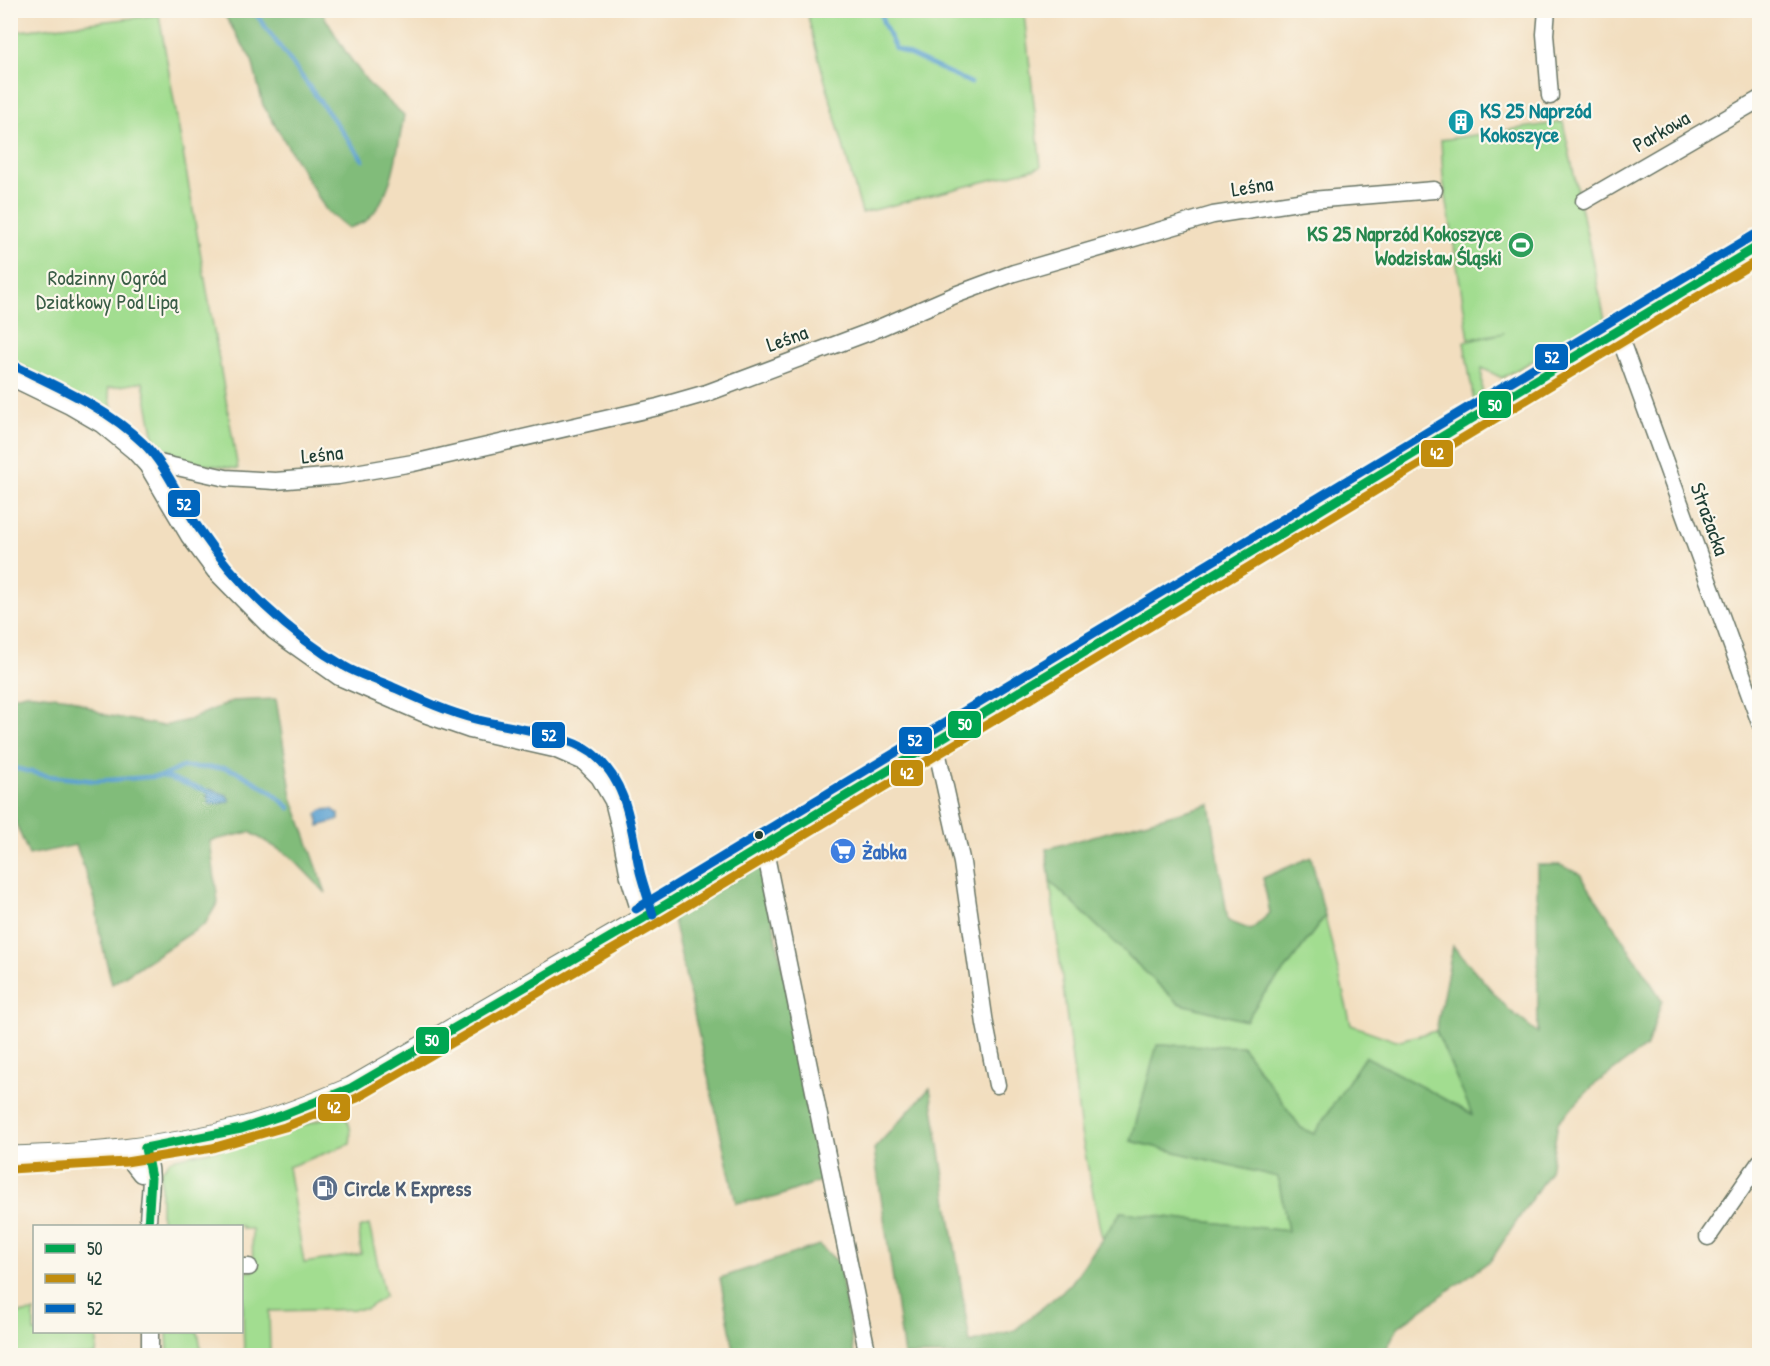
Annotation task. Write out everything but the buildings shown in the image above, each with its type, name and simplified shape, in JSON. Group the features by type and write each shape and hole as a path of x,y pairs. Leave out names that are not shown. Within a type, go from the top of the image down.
{"main road":[{"path":"10,1157 113,1152 184,1141 242,1128 311,1105 351,1088 642,919 1760,245"}],"street":[{"path":"1547,10 1545,34 1550,96"},
{"name":"Parkowa","path":"1584,201 1760,99"},
{"name":"Leśna","path":"147,465 159,463 226,478 274,481 338,476 413,462 658,407 707,393 872,331 955,295 1014,273 1213,215 1311,200 1434,190"},
{"name":"Strażacka","path":"1617,330 1760,723"},
{"path":"10,376 70,406 101,424 123,441 147,465 189,536 215,571 274,631 339,677 428,716 470,730 554,748 584,762 599,777 613,801 628,878 642,919"},
{"path":"935,742 962,864 985,1024 997,1085"},
{"path":"764,846 868,1356"},
{"path":"146,1174 184,1141"},
{"path":"145,1148 151,1164 146,1174 148,1225"},
{"path":"113,1152 129,1159 146,1174"},
{"path":"1708,1237 1760,1162"},
{"path":"150,1333 150,1356"}],"green space":[{"path":"222,11 321,11 347,54 369,84 404,115 388,186 383,199 366,221 348,228 326,210 263,105 252,60"},
{"path":"807,11 1019,11 1024,14 1041,167 862,213"},
{"name":"Rodzinny Ogród Działkowy Pod Lipą","path":"159,15 238,469 189,462 155,443 143,382 108,388 114,418 11,360 11,32"},
{"name":"KS 25 Naprzód Kokoszyce Wodzisław Śląski","path":"1563,122 1605,320 1502,378 1482,368 1482,392 1474,402 1464,342 1504,333 1469,339 1443,178 1441,140"},
{"path":"25,693 70,698 105,715 163,726 189,720 232,701 276,699 292,797 326,893 290,856 250,832 210,841 218,902 205,924 112,984 100,936 95,900 76,845 29,855 14,819 11,819 11,697"},
{"path":"1210,804 1228,921 1251,930 1270,913 1263,878 1311,857 1325,916 1286,969 1262,996 1246,1021 1178,1003 1050,881 1046,849"},
{"path":"761,865 826,1173 820,1181 773,1198 736,1203 672,915"},
{"path":"1537,865 1560,865 1580,874 1662,1000 1647,1046 1594,1085 1558,1122 1550,1171 1491,1260 1398,1327 1383,1355 904,1355 874,1149 930,1088 970,1343 1015,1330 1070,1285 1121,1212 1288,1231 1278,1177 1131,1141 1157,1045 1242,1046 1301,1128 1314,1134 1365,1056 1472,1114 1436,1031 1453,946 1508,1009 1538,1033"},
{"path":"1050,881 1178,1003 1246,1021 1262,996 1286,969 1325,916 1351,1025 1396,1041 1436,1031 1473,1115 1314,1134 1301,1128 1242,1046 1131,1141 1278,1177 1288,1231 1121,1212 1102,1239 1081,1133"},
{"path":"343,1112 350,1127 350,1144 288,1167 304,1263 361,1254 359,1228 369,1225 385,1296 366,1309 269,1311 270,1355 244,1355 243,1272 253,1271 252,1229 243,1229 243,1225 161,1225 161,1171 170,1160 176,1158 257,1141"},
{"path":"819,1245 839,1263 854,1355 735,1355 720,1278"},
{"path":"33,1312 33,1333 98,1333 96,1355 11,1355 11,1314"},
{"path":"167,1333 198,1333 201,1349 199,1355 168,1355"}],"water":[{"path":"211,789 227,795 230,801 209,804 207,791"},
{"path":"332,809 339,814 339,820 319,826 317,814 322,810"}],"waterway":[{"path":"253,10 363,160"},
{"path":"881,10 883,22 895,48 971,83"},
{"path":"10,767 48,776 96,781 163,776 207,791"},
{"path":"163,776 182,767 225,768 238,772 269,790 290,808"}],"transit line":[{"name":"52","path":"636,909 1754,235"},
{"name":"50","path":"145,1148 241,1129 351,1088 642,919 1760,245"},
{"name":"42","path":"10,1169 126,1162 212,1148 285,1127 357,1098 648,929 1760,259"},
{"name":"52","path":"15,366 99,409 143,443 160,463 193,519 230,569 284,623 324,653 354,671 441,708 463,716 552,736 581,746 592,753 614,778 621,792 653,915"},
{"name":"50","path":"145,1148 151,1178 148,1225"}],"place":[{"name":"KS 25 Naprzód Kokoszyce","path":"1461,122"},
{"name":"KS 25 Naprzód Kokoszyce Wodzisław Śląski","path":"1521,245"},
{"name":"Żabka","path":"843,851"},
{"name":"Circle K Express","path":"325,1188"}]}
